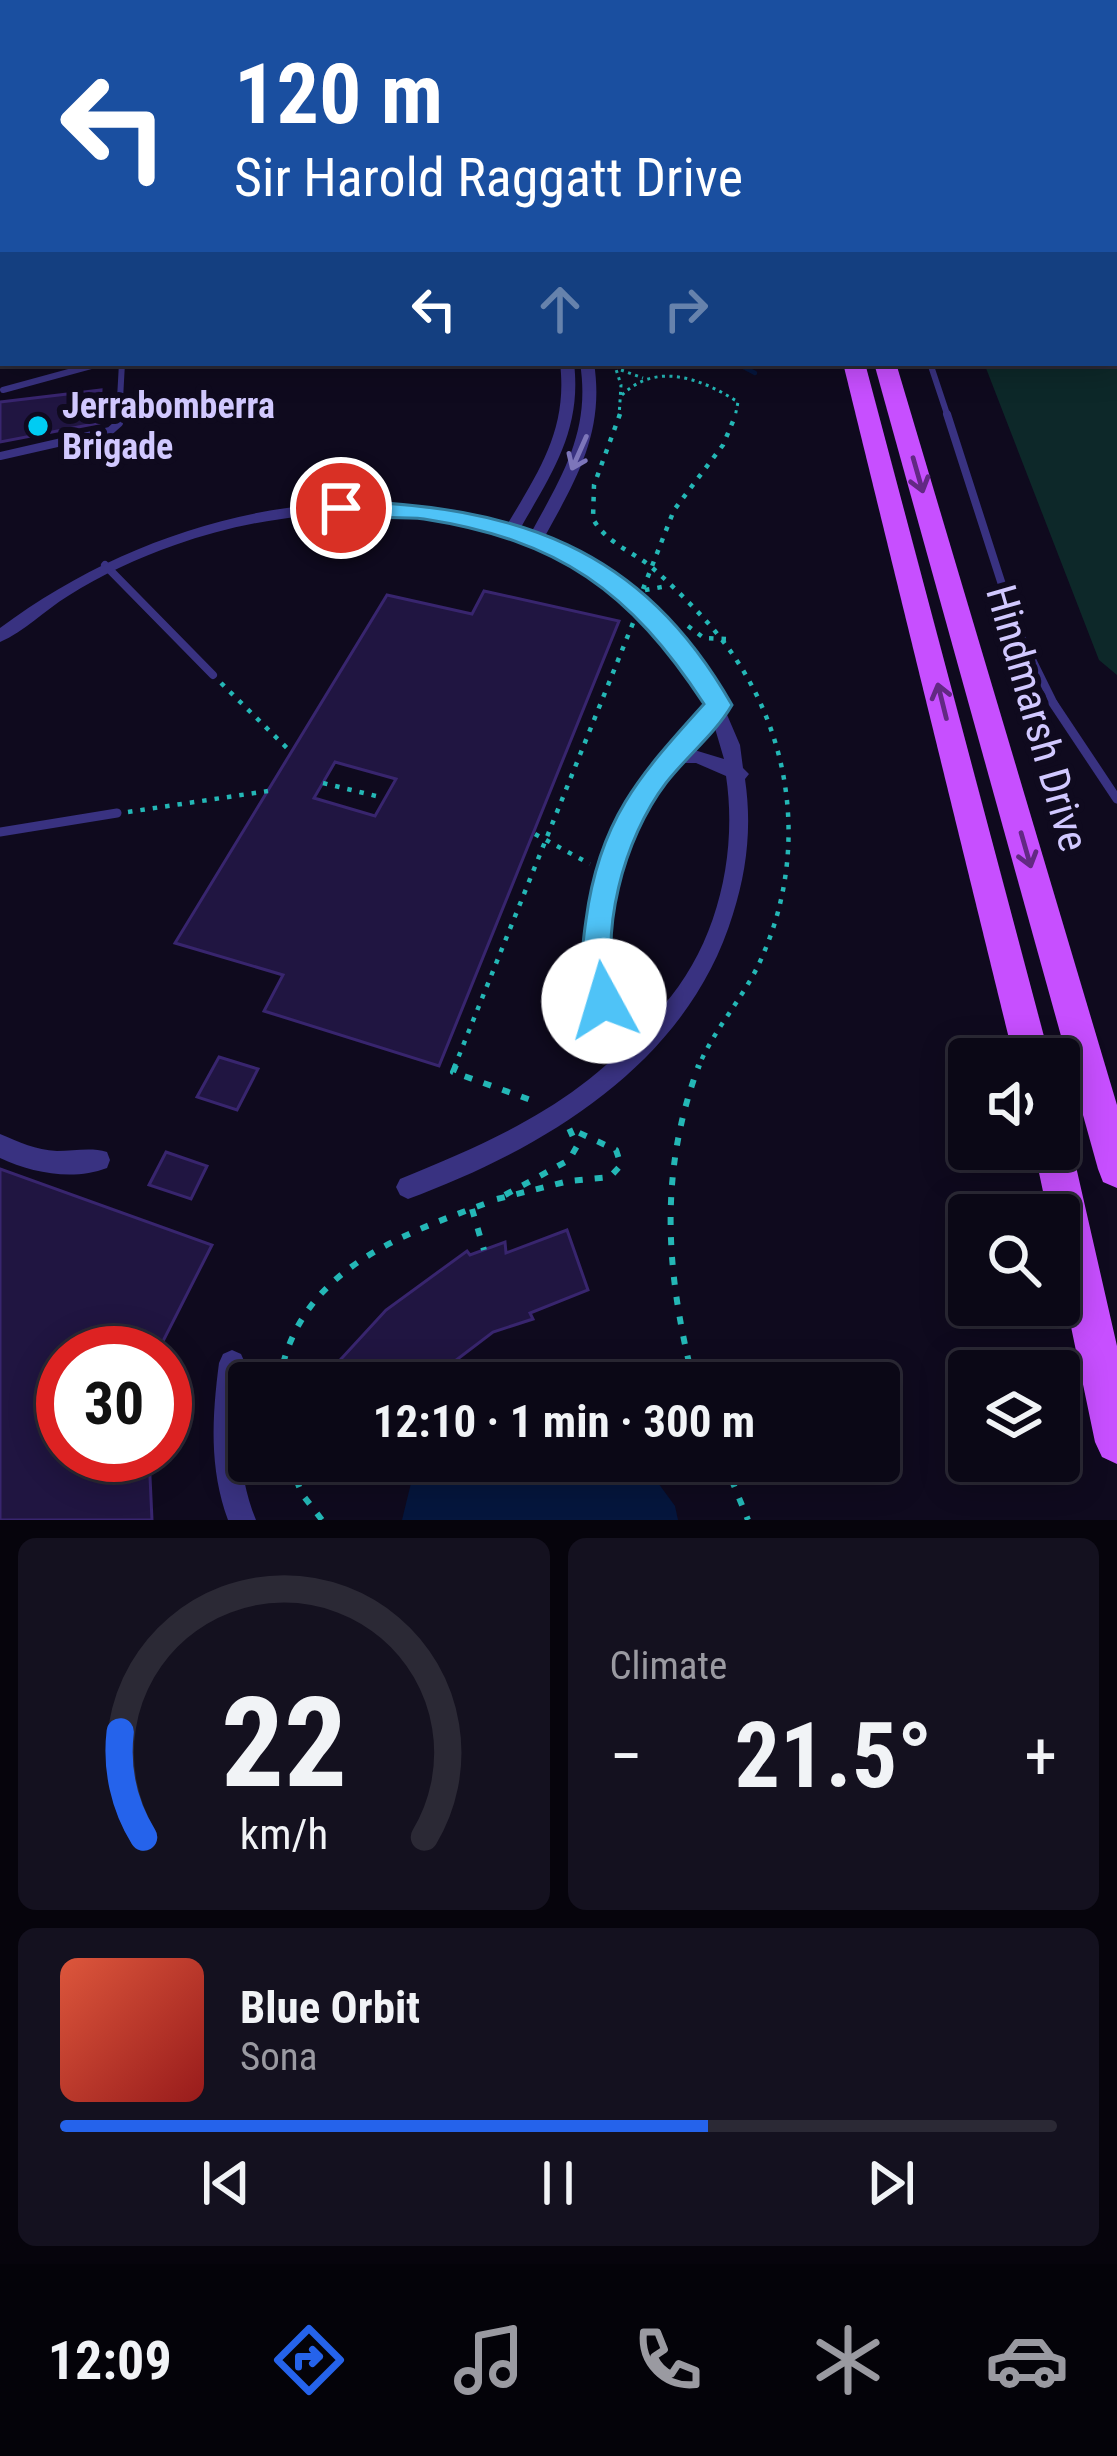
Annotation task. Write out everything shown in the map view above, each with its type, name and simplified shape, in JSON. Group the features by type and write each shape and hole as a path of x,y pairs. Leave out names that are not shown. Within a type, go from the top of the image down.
{"main road":[{"name":"Hindmarsh Drive","path":"855,366 1027,1038"},
{"name":"Hindmarsh Drive","path":"886,366 1117,1169"},
{"path":"1059,1170 1117,1442"}],"street":[{"path":"512,529 565,436 572,405 567,366"},
{"path":"537,537 586,441 594,406 587,366"},
{"path":"0,636 105,565 203,530 320,510 415,511 537,537 639,602 681,649 719,705 740,774 742,833 724,917 695,980 633,1057 536,1131 466,1168 408,1187"},
{"path":"669,1016 625,1013 604,1001 594,972 608,868 631,814 673,756 719,705"},
{"path":"673,756 698,756 740,774"},
{"path":"0,1144 13,1154 62,1164 99,1160"},
{"path":"228,1393 224,1423 228,1469"},
{"path":"229,1482 242,1520"}],"lane":[{"path":"3,389 91,366"},
{"path":"0,456 110,431 119,423 122,366"},
{"path":"931,366 1015,625 1056,710 1117,799"},
{"path":"20,385 20,400"},
{"path":"105,565 213,675"},
{"path":"0,832 117,813"}],"path":[{"path":"615,366 622,395 618,429 590,500 592,515 613,542 652,568 726,639 769,715 790,816 787,870 772,932 751,980 704,1054 666,1186 664,1240 690,1362"},
{"path":"617,366 643,378 691,380 738,402 725,447 680,499 641,593"},
{"path":"622,395 643,378"},
{"path":"641,593 656,584 671,586"},
{"path":"641,593 656,595"},
{"path":"548,1108 524,1095 453,1072 637,612"},
{"path":"685,622 704,638 726,639"},
{"path":"213,675 291,752"},
{"path":"323,783 380,797"},
{"path":"117,813 268,791"},
{"path":"535,834 608,868"},
{"path":"285,1362 292,1336 315,1301 393,1238 497,1199 569,1160 578,1146 569,1128 616,1150 621,1165 610,1177 569,1181 497,1199"},
{"path":"472,1209 484,1250"},
{"path":"297,1482 322,1520"},
{"path":"733,1482 748,1520"}],"green space":[{"path":"985,366 1117,366 1117,675 1099,660"}],"water":[{"path":"411,1482 657,1482 675,1506 678,1520 402,1520"}],"building":[{"path":"101,390 99,423 0,442 0,402"},
{"path":"484,591 619,621 439,1066 264,1011 283,975 175,943 387,595 472,614","holes":["335,762 396,779 375,816 314,798"]},
{"path":"219,1057 258,1069 237,1110 197,1097"},
{"path":"166,1152 207,1166 191,1199 149,1185"},
{"path":"0,1169 212,1245 171,1326 36,1326 36,1482 150,1482 152,1520 0,1520"},
{"path":"567,1230 588,1290 530,1313 533,1319 493,1332 454,1362 338,1362 386,1310 467,1251 470,1255 505,1242 506,1253"}],"waterway":[{"path":"742,366 755,373"}],"place":[{"name":"Jerrabomberra Brigade","path":"38,426"}],"route":[{"path":"341,508 471,519 537,537 639,602 681,649 719,705 654,778 619,837 608,868 594,972 604,1001"}]}
